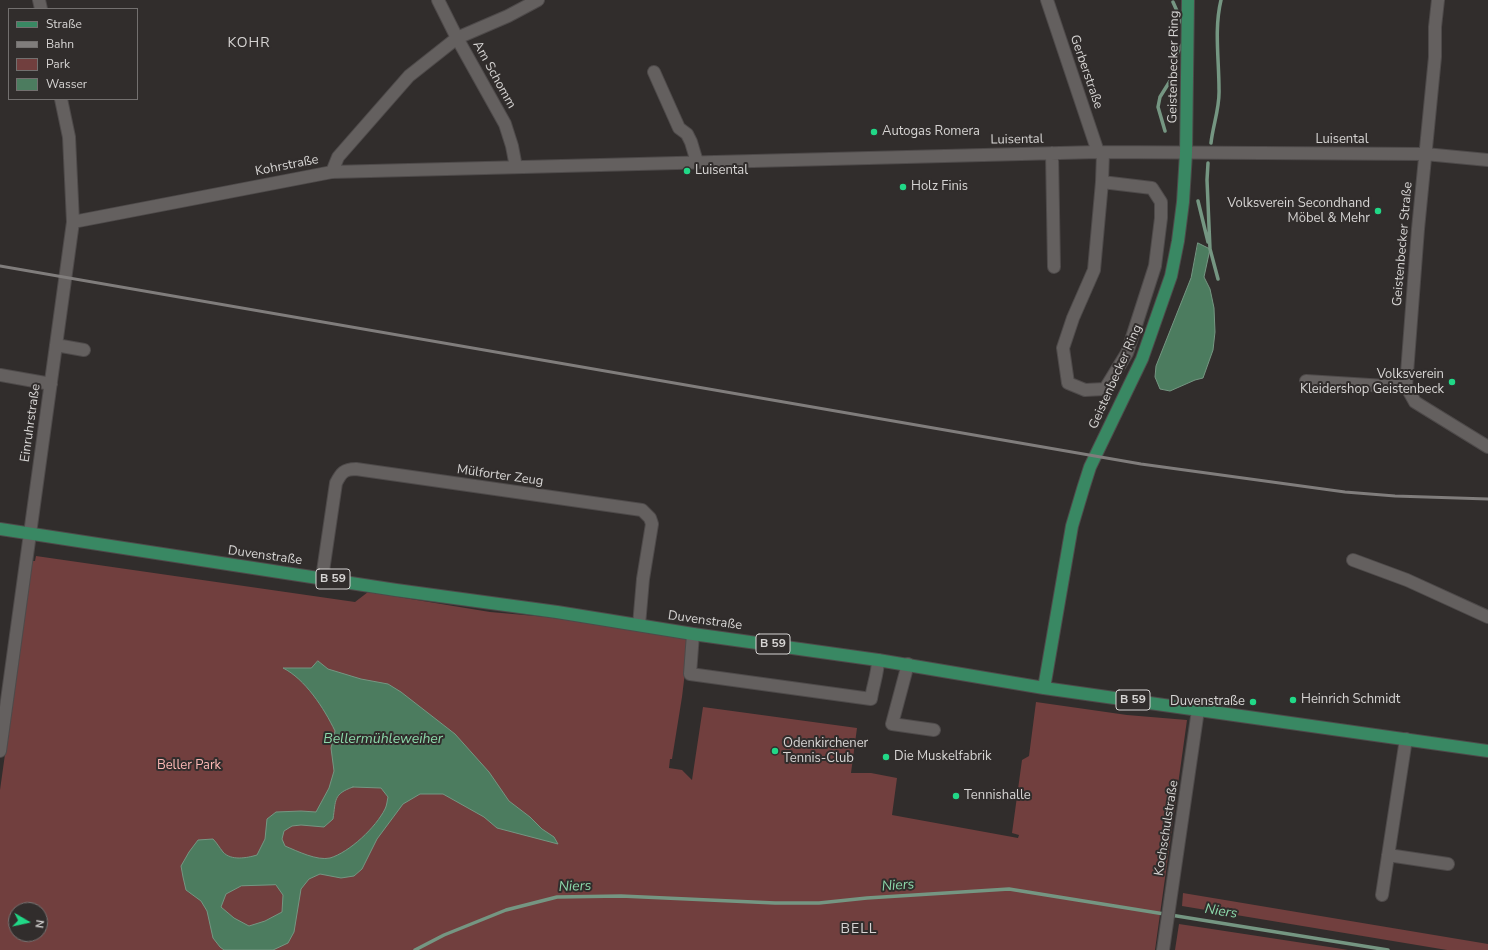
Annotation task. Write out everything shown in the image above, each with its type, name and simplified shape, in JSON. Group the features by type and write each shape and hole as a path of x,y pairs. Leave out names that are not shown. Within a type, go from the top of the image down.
{"main road":[{"name":"Geistenbecker Ring","path":"1044,688 1072,526 1083,489 1094,460 1142,359 1170,276 1178,241 1183,202 1186,153 1188,0"},
{"name":"Duvenstraße","path":"0,529 396,590 557,612 693,634 908,664 1044,688 1488,751"}],"street":[{"name":"Am Schomm","path":"438,0 457,38 505,124 512,146 516,167"},
{"name":"Kohrstraße","path":"73,222 332,172 338,157 409,76 457,38 508,16 538,0"},
{"name":"Gerberstraße","path":"1047,0 1101,152"},
{"name":"Geistenbecker Straße","path":"1406,386 1425,154 1435,57 1435,27 1438,0"},
{"path":"654,72 679,128 687,134 691,142 697,162"},
{"name":"Einruhrstraße","path":"0,751 73,222 69,137 61,100"},
{"name":"Luisental","path":"332,172 1101,152 1425,154 1488,160"},
{"path":"1101,152 1102,182 1094,270 1073,318 1064,348 1068,383 1085,390 1105,389 1127,354 1155,266 1161,218 1161,202 1152,188 1102,182"},
{"path":"1052,153 1054,267"},
{"path":"56,345 84,350"},
{"path":"0,375 51,384"},
{"path":"1306,381 1406,386 1415,402 1488,447"},
{"name":"Mülforter Zeug","path":"322,578 336,483 340,474 348,469 642,510 650,518 652,524 643,579 639,625"},
{"path":"1353,560 1406,580 1488,617"},
{"path":"693,634 690,674 871,699 872,688 878,671 878,660"},
{"path":"908,664 892,724 934,730"},
{"name":"Kochschulstraße","path":"1163,950 1198,710"},
{"path":"1382,895 1406,739"},
{"path":"1388,856 1448,864"}],"green space":[{"name":"Beller Park","path":"36,556 355,602 368,592 490,612 547,617 689,639 682,697 672,759 670,759 669,768 682,770 692,780 703,707 857,728 851,773 871,773 897,778 892,815 1018,838 1019,835 1012,833 1022,760 1029,756 1036,702 1127,715 1187,720 1155,950 0,950 0,790 32,561 35,561"},
{"path":"1183,893 1488,944 1488,950 1447,950 1182,906"},
{"path":"1179,924 1336,948 1348,950 1175,950"}],"water":[{"path":"1198,243 1210,249 1204,277 1210,289 1214,308 1215,332 1213,350 1203,378 1170,391 1160,389 1155,377 1156,366 1191,278"},
{"name":"Bellermühleweiher","path":"318,661 328,669 361,679 388,684 401,692 455,734 489,772 509,801 530,817 542,829 554,837 558,844 497,828 484,817 443,794 420,794 403,804 377,839 362,869 354,876 341,878 320,874 309,879 301,889 294,932 288,943 273,950 224,950 213,938 207,911 201,901 186,890 181,866 198,840 213,839 223,852 230,857 244,858 257,855 265,839 267,819 276,812 316,812 329,788 334,771 331,748 335,731 320,704 313,695 299,679 283,668 311,668","holes":["353,787 381,788 388,797 386,808 381,816 369,831 354,845 338,855 325,859 307,855 285,846 282,839 284,831 292,826 301,825 324,827 333,819 335,802 339,795","276,885 283,895 282,912 265,921 249,926 234,918 221,907 226,894 241,886"]}],"waterway":[{"path":"1211,143 1219,96 1217,33 1221,0"},
{"path":"1173,2 1184,27"},
{"path":"1165,131 1158,107 1160,97 1175,73 1176,56 1183,43"},
{"path":"1208,163 1207,180 1210,249 1218,279"},
{"path":"1198,201 1208,242"},
{"name":"Niers","path":"415,950 444,935 506,910 557,897 621,896 775,903 819,903 867,898 1009,889 1388,950"}],"railway":[{"path":"0,266 1141,464 1345,492 1395,496 1488,499"}],"place":[{"name":"Autogas Romera","path":"874,132"},
{"name":"Luisental","path":"687,171"},
{"name":"Holz Finis","path":"903,187"},
{"name":"Volksverein Secondhand Möbel & Mehr","path":"1378,211"},
{"name":"Volksverein Kleidershop Geistenbeck","path":"1452,382"},
{"name":"Heinrich Schmidt","path":"1293,700"},
{"name":"Duvenstraße","path":"1253,702"},
{"name":"Odenkirchener Tennis-Club","path":"775,751"},
{"name":"Die Muskelfabrik","path":"886,757"},
{"name":"Tennishalle","path":"956,796"}],"district":[{"name":"KOHR","path":"249,44"},
{"name":"BELL","path":"859,930"}]}
